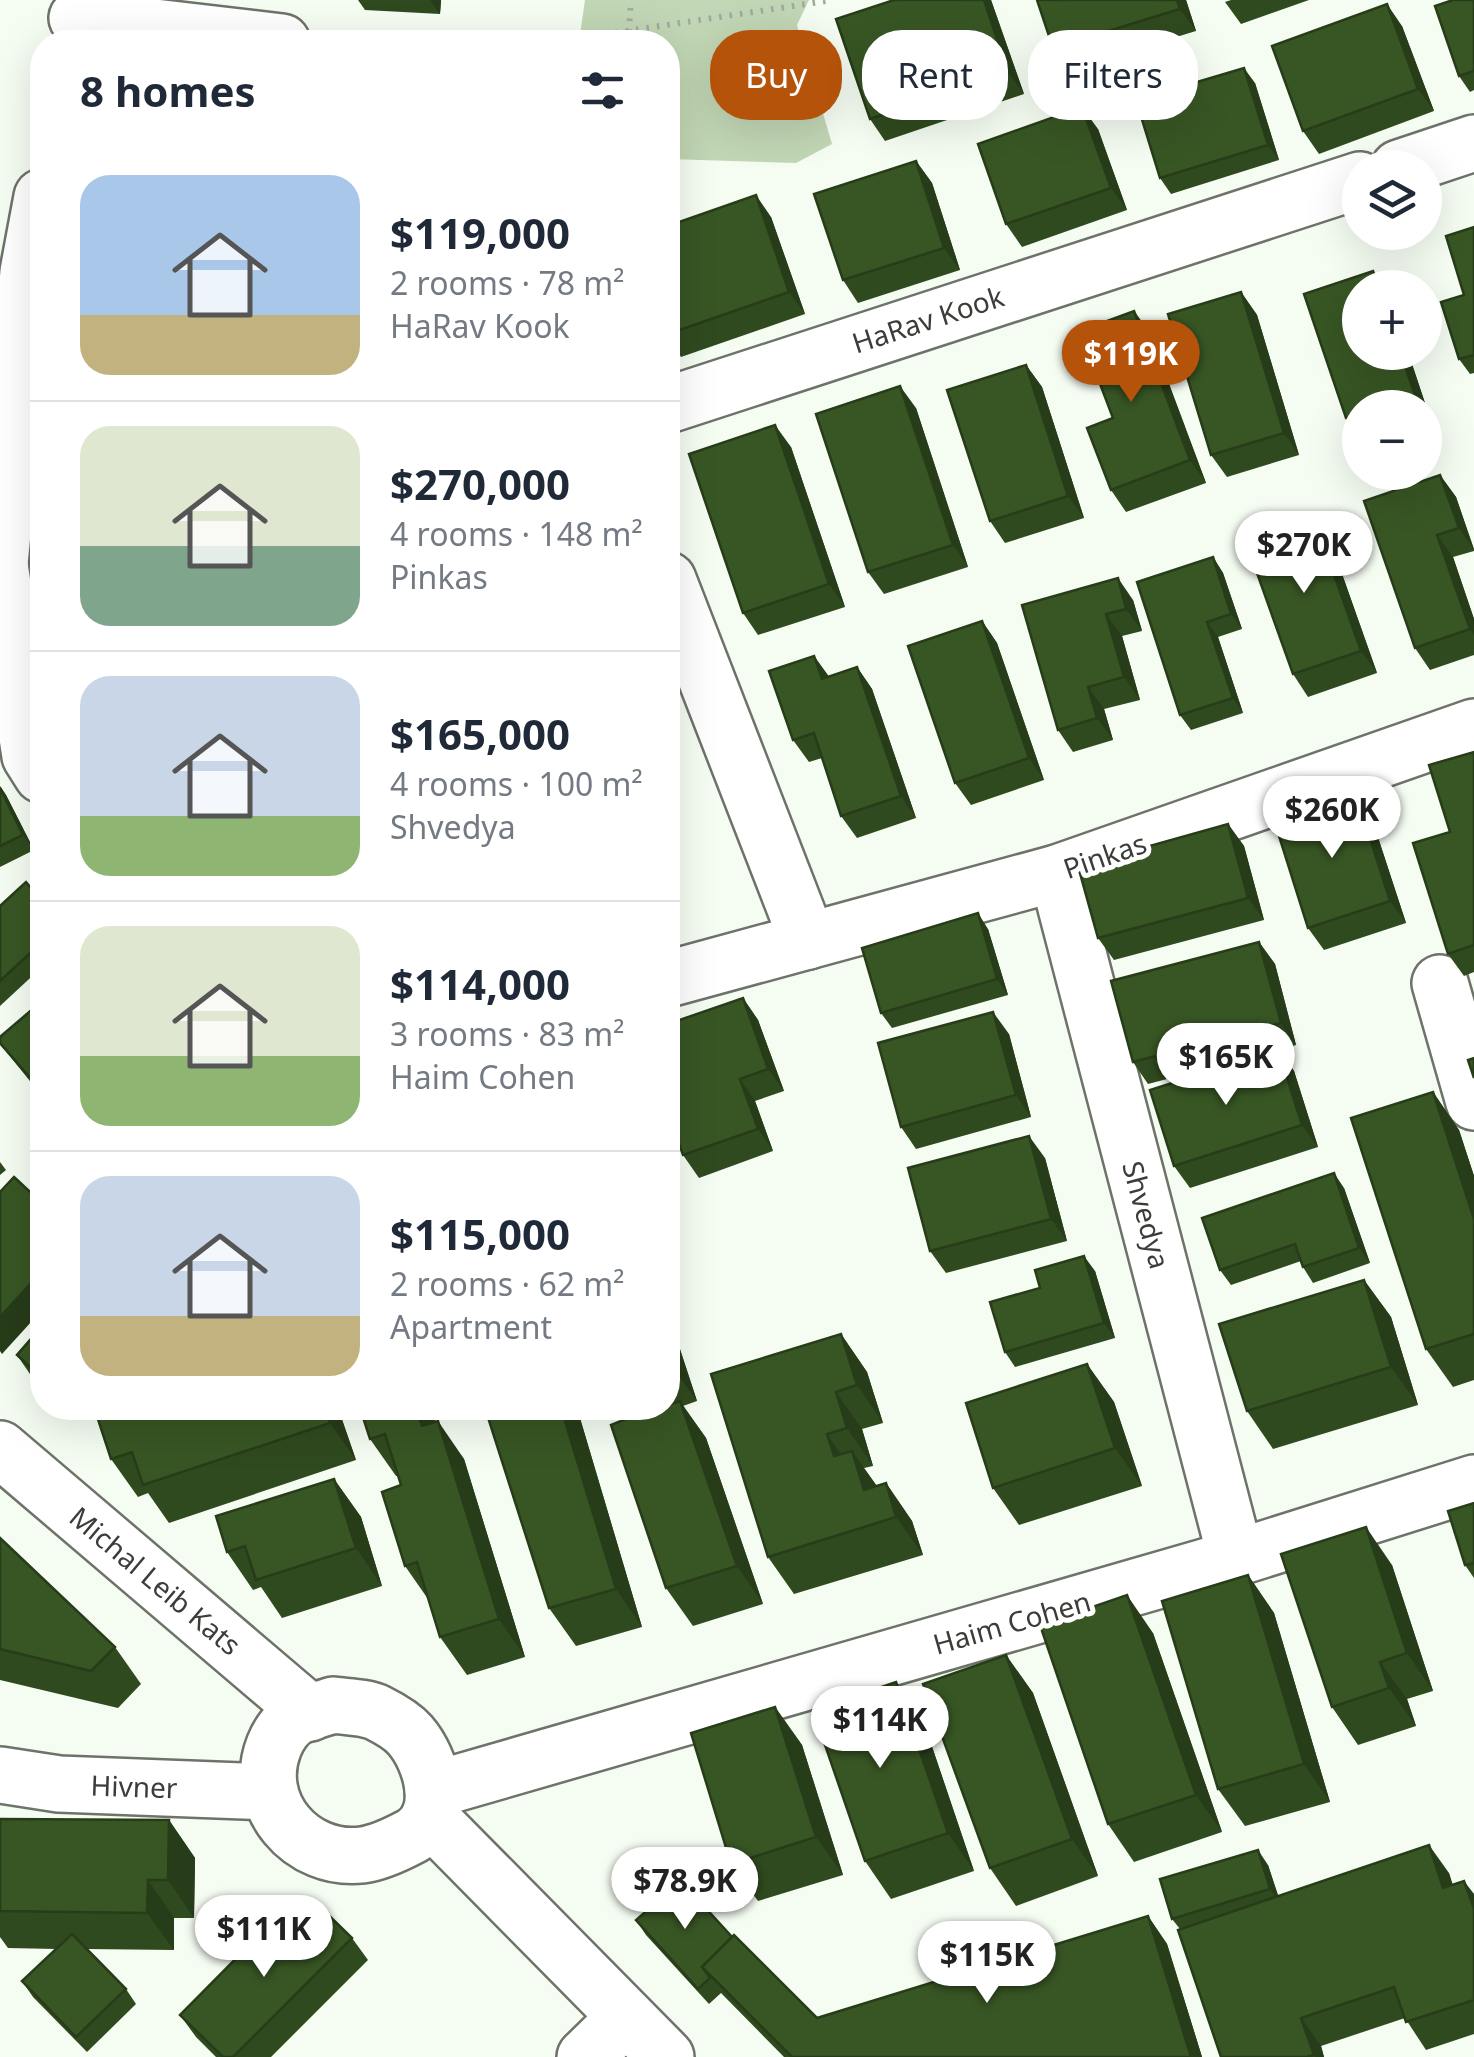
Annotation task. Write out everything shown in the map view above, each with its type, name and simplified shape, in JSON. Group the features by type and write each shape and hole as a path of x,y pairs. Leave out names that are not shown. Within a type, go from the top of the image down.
{"street":[{"path":"76,20 170,30"},
{"path":"1442,154 1474,143"},
{"name":"HaRav Kook","path":"680,401 1342,186"},
{"path":"30,261 0,564 30,756"},
{"path":"0,564 30,560"},
{"path":"680,611 808,941"},
{"name":"Pinkas","path":"680,976 1056,873 1474,727"},
{"name":"Shvedya","path":"1056,873 1236,1558"},
{"path":"1440,983 1474,1102"},
{"name":"Michal Leib Kats","path":"0,1449 310,1713"},
{"name":"Haim Cohen","path":"431,1804 1474,1483"},
{"path":"334,1706 375,1711 410,1734 431,1769 431,1804 417,1833 360,1855 320,1849 286,1827 268,1792 268,1762 278,1736 294,1718 310,1713 334,1706"},
{"name":"Hivner","path":"0,1775 59,1784 268,1792"},
{"path":"431,1804 666,2057"},
{"path":"585,2057 626,2017"}],"path":[{"path":"629,30 631,0"},
{"path":"636,30 833,0"}],"green space":[{"path":"585,0 809,0 797,25 798,30 710,30 710,120 825,120 832,144 796,163 680,159 680,30 581,30"}],"building":[{"path":"894,0 984,0 994,30 862,30 862,95 836,19"},
{"path":"1037,0 1177,0 1180,9 1112,30 1047,30"},
{"path":"1453,0 1474,0 1474,71 1459,76 1435,6"},
{"path":"1387,4 1418,89 1303,131 1272,46"},
{"path":"1244,68 1268,145 1160,178 1142,120 1198,120 1198,82"},
{"path":"1045,120 1087,120 1111,188 1006,224 978,144"},
{"path":"916,161 944,248 843,280 814,194"},
{"path":"756,195 789,292 680,330 680,222"},
{"path":"1474,227 1474,355 1459,359 1442,302 1464,295 1446,236"},
{"path":"1342,281 1342,370 1406,370 1413,390 1342,390 1342,406 1304,294"},
{"path":"1241,292 1284,433 1211,455 1168,314"},
{"path":"1134,311 1190,460 1111,490 1087,428 1113,418 1080,331"},
{"path":"1026,365 1068,496 990,521 947,390"},
{"path":"900,386 953,545 868,572 816,414"},
{"path":"775,425 829,584 743,613 689,454"},
{"path":"1442,481 1459,528 1437,535 1470,629 1415,648 1364,501 1396,490 1442,490"},
{"path":"1314,518 1361,651 1293,674 1246,542"},
{"path":"1213,557 1231,614 1207,622 1233,698 1180,715 1137,582"},
{"path":"1118,578 1126,609 1106,614 1124,677 1088,687 1097,718 1058,730 1022,605"},
{"path":"982,621 1029,758 955,783 908,646"},
{"path":"814,656 822,679 857,667 901,796 841,816 814,733 793,740 769,671"},
{"path":"1474,752 1474,945 1448,954 1413,843 1450,832 1429,765"},
{"path":"0,788 23,835 0,846"},
{"path":"1356,794 1390,901 1308,928 1274,820"},
{"path":"1228,824 1248,898 1098,938 1078,866"},
{"path":"26,882 30,887 30,953 0,981 0,906"},
{"path":"978,913 997,979 881,1013 862,948"},
{"path":"1259,942 1281,1023 1133,1062 1111,981"},
{"path":"743,998 768,1069 740,1079 758,1129 683,1155 680,1146 680,1020"},
{"path":"30,1011 30,1078 0,1043 0,1037"},
{"path":"993,1012 1016,1095 901,1127 878,1043"},
{"path":"1278,1049 1302,1125 1174,1166 1150,1090"},
{"path":"1433,1092 1474,1219 1474,1334 1426,1349 1351,1118"},
{"path":"1029,1136 1051,1219 930,1251 908,1168"},
{"path":"1334,1173 1359,1248 1303,1267 1295,1244 1220,1270 1202,1218"},
{"path":"14,1177 30,1192 30,1284 0,1317 0,1192"},
{"path":"1084,1256 1104,1323 1005,1352 990,1302 1040,1288 1035,1270"},
{"path":"1364,1280 1391,1367 1247,1411 1219,1324"},
{"path":"841,1334 857,1385 836,1392 847,1428 827,1434 834,1456 852,1451 864,1490 886,1483 896,1517 768,1557 711,1374"},
{"path":"30,1340 30,1367 17,1355"},
{"path":"1087,1364 1115,1448 993,1488 966,1403"},
{"path":"680,1401 737,1566 666,1588 611,1425 624,1420 680,1420"},
{"path":"98,1420 330,1423 143,1485 132,1452 111,1459"},
{"path":"364,1420 420,1420 422,1426 438,1421 499,1619 440,1637 417,1562 405,1566 382,1492 401,1485 385,1434 370,1439"},
{"path":"489,1420 565,1420 616,1589 549,1608"},
{"path":"334,1479 356,1548 256,1580 245,1546 227,1552 216,1516"},
{"path":"1474,1503 1474,1563 1465,1565 1448,1511"},
{"path":"1366,1527 1407,1653 1380,1662 1389,1688 1332,1707 1281,1554"},
{"path":"0,1538 115,1647 91,1671 0,1649"},
{"path":"1248,1575 1304,1764 1218,1789 1162,1601"},
{"path":"1127,1595 1196,1795 1108,1824 1040,1625"},
{"path":"1006,1655 1072,1839 990,1868 923,1684"},
{"path":"896,1682 948,1833 865,1861 813,1710"},
{"path":"775,1707 816,1837 731,1864 691,1733"},
{"path":"0,1819 169,1820 168,1880 148,1880 147,1913 0,1911"},
{"path":"1429,1845 1443,1888 1464,1881 1474,1909 1474,2000 1406,2022 1394,1987 1301,2018 1314,2055 1221,2057 1178,1930"},
{"path":"1258,1850 1270,1889 1172,1919 1160,1879"},
{"path":"681,1881 732,1937 702,1967 710,1978 698,1989 636,1920"},
{"path":"315,1902 352,1938 233,2057 223,2057 180,2015 276,1918 287,1930"},
{"path":"1148,1916 1191,2057 792,2057 702,1967 734,1935 817,2018"},
{"path":"72,1934 126,1989 76,2037 22,1981"}]}
